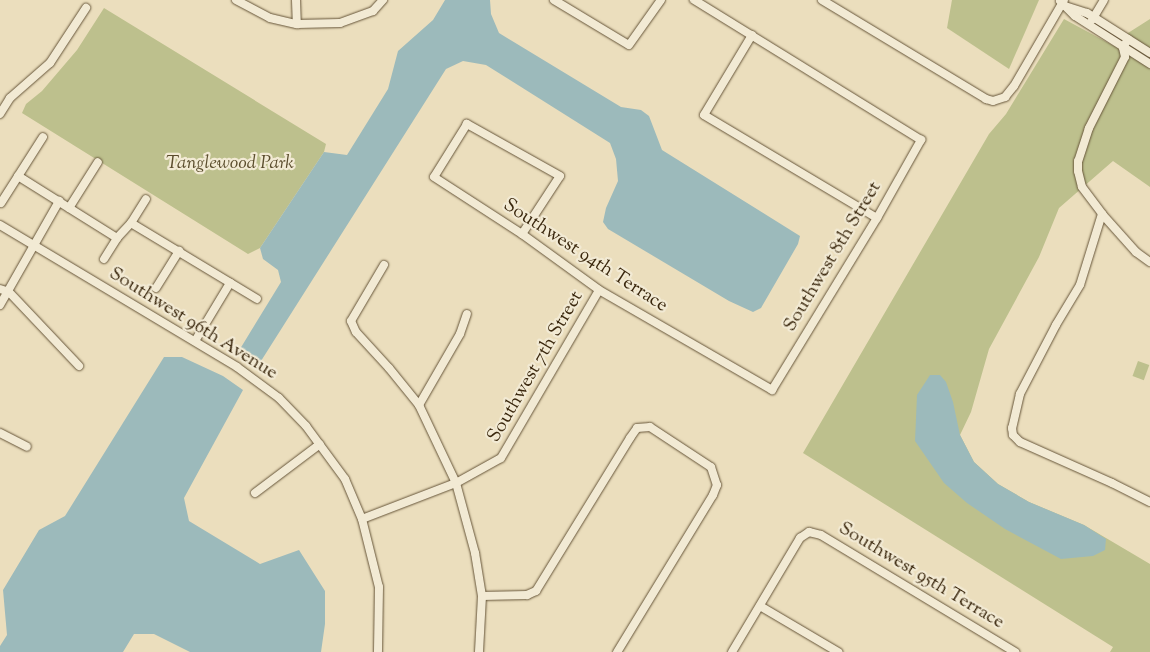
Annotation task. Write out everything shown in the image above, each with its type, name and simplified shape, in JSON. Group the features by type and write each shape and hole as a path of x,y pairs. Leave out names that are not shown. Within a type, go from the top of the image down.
{"street":[{"path":"236,0 270,18 297,24 340,23 373,11 383,0"},
{"path":"296,0 297,24"},
{"path":"554,0 629,45 660,0"},
{"path":"694,0 752,35 704,115 877,218"},
{"path":"822,0 986,99 999,100 1005,97 1014,86 1064,1"},
{"path":"1088,26 1104,0"},
{"path":"1064,1 1094,17 1150,52"},
{"path":"1064,1 1088,26 1150,64"},
{"path":"0,114 10,98 50,62 86,8"},
{"name":"Southwest 8th Street","path":"752,35 921,140 877,218 772,390"},
{"path":"1128,39 1123,48 1125,57 1089,128 1078,161 1078,171 1082,187 1102,214 1136,252 1150,262"},
{"name":"Southwest 94th Terrace","path":"522,234 560,176 467,124 434,178 522,234 599,290 772,390"},
{"path":"1,203 43,136"},
{"path":"69,208 98,162"},
{"path":"18,176 117,238"},
{"path":"104,259 117,238 132,223 146,199"},
{"path":"0,305 59,201"},
{"path":"1102,214 1080,286 1056,325 1020,394 1012,428 1013,435 1020,442 1150,502"},
{"path":"132,223 257,299"},
{"name":"Southwest 96th Avenue","path":"0,225 32,246 237,367 279,398 320,444 345,479 362,519 380,587 378,652"},
{"path":"156,288 179,251"},
{"path":"384,265 351,321 356,332 419,405 456,483 475,554 482,596 480,652"},
{"path":"195,341 230,283"},
{"path":"0,289 9,292 79,366"},
{"name":"Southwest 7th Street","path":"362,519 456,483 502,458 599,290"},
{"path":"419,405 460,334 467,314"},
{"path":"482,596 527,595 536,591 637,428 650,427 711,467 717,485 714,495 617,652"},
{"path":"0,433 27,447"},
{"path":"255,493 320,444"},
{"name":"Southwest 95th Terrace","path":"760,606 800,538 809,532 821,535 1015,652"},
{"path":"732,652 760,606 838,652"}],"green space":[{"path":"952,0 1039,0 1009,69 947,28"},
{"name":"Tanglewood Park","path":"104,8 326,144 324,152 260,248 248,254 22,113 26,104 42,91 77,50"},
{"path":"1064,19 1114,46 1123,42 1128,33 1150,19 1150,187 1113,161 1059,208 1039,257 989,349 971,412 960,435 974,462 998,484 1029,502 1084,525 1150,564 1150,652 1110,652 1113,647 803,453 989,134 1006,114"},
{"path":"1138,361 1149,365 1144,380 1133,376"}],"water":[{"path":"445,0 490,0 491,14 499,33 621,107 641,110 649,116 662,150 800,236 798,244 761,308 753,312 729,301 608,229 603,222 606,208 618,181 616,159 610,143 486,65 463,61 446,69 261,361 258,362 240,349 281,282 278,270 263,259 260,248 324,152 347,155 388,89 398,51 433,20"},
{"path":"164,357 182,357 223,376 243,390 184,498 189,521 260,564 299,550 325,591 325,624 321,652 190,652 154,634 134,634 123,652 0,652 0,646 7,635 3,590 39,530 65,516"},
{"path":"930,375 940,375 946,382 953,402 960,435 974,462 998,484 1029,502 1084,525 1106,539 1105,550 1093,556 1061,559 1005,529 967,503 944,483 915,441 917,395"}]}
